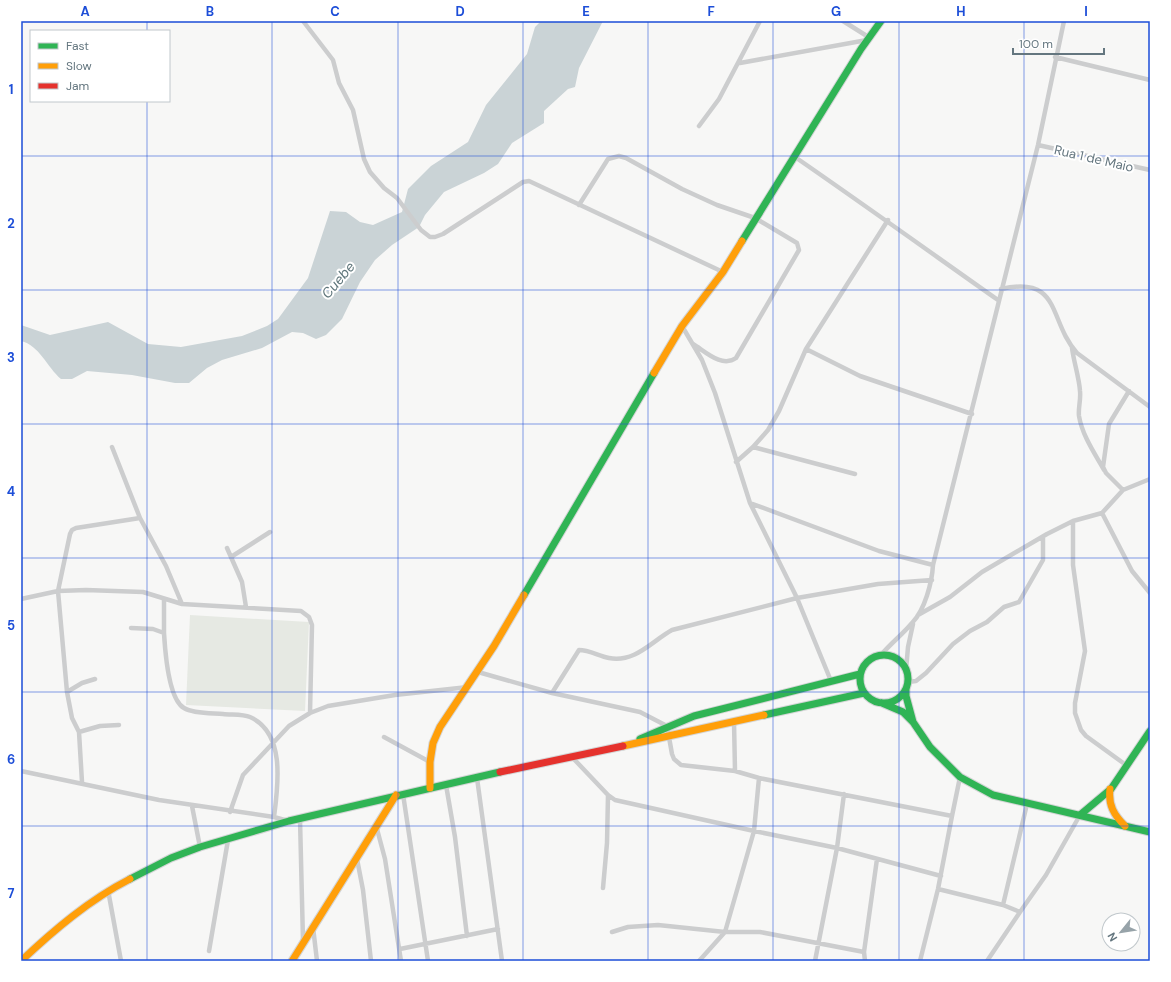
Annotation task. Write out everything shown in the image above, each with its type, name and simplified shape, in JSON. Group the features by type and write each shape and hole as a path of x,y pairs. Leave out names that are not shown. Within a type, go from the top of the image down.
{"main road":[{"path":"430,788 430,762 433,743 440,727 478,672 682,326 723,272 755,218 880,21"},
{"path":"907,685 901,696 892,702 875,702 864,693 860,680 860,674 868,661 881,655 896,658 906,670 907,685 906,696 913,722"},
{"path":"631,744 667,726 694,716 860,674"},
{"path":"21,961 49,934 108,890 171,858 200,847 289,821 399,794 446,785 571,756 669,737 734,721 864,693"},
{"path":"882,703 903,712 913,722 930,747 960,777 993,794 1026,804 1150,832"},
{"path":"1125,826 1116,818 1112,810 1109,796 1111,789 1150,730"},
{"path":"1080,815 1111,789"},
{"path":"292,961 313,925 399,794"}],"street":[{"path":"303,21 333,60 339,83 353,110 364,159 370,172 384,188 397,198 421,230 430,237 435,237 442,234 523,182 529,181 723,272"},
{"path":"699,126 719,99 740,63 760,21"},
{"path":"843,21 869,39"},
{"path":"881,655 891,643 914,622 918,616 932,580 933,565 972,414 998,300 1038,145 1055,57 1064,21"},
{"path":"740,63 869,39"},
{"path":"1055,57 1150,80"},
{"name":"Rua 1 de Maio","path":"1038,145 1150,170"},
{"path":"579,205 608,159 619,156 626,158 682,189 717,205 755,218 797,243 799,250 736,358 731,362 721,361 693,344"},
{"path":"794,157 888,220 949,267 998,300"},
{"path":"736,462 753,447 768,430 779,411 806,349 888,220"},
{"path":"1001,289 1023,286 1039,290 1046,296 1072,348 1074,366 1080,391 1079,410 1081,424 1092,450 1104,470 1123,490"},
{"path":"682,326 702,360 715,393 724,417 736,462 750,502 797,598 831,681"},
{"path":"1072,348 1150,407"},
{"path":"806,349 860,376 972,414"},
{"path":"1104,470 1109,424 1129,391"},
{"path":"112,447 140,518 166,566 182,604"},
{"path":"753,447 855,474"},
{"path":"918,616 950,597 982,572 1073,521 1102,513 1123,490 1150,479"},
{"path":"750,502 879,551 933,565"},
{"path":"1102,513 1132,571 1150,593"},
{"path":"82,782 79,732 72,718 67,692 58,591 72,530 108,522 140,518"},
{"path":"1073,521 1073,565 1085,651 1075,703 1075,713 1081,730 1086,736 1126,765"},
{"path":"231,557 270,532"},
{"path":"907,685 916,681 926,673 953,644 970,631 987,622 1004,607 1019,602 1043,560 1043,538"},
{"path":"227,548 242,582 246,607"},
{"path":"552,693 579,650 608,658 622,660 655,643 663,635 672,630 797,598 878,584 932,580"},
{"path":"21,598 58,591 143,592 182,604 301,611 309,617 312,625 310,712"},
{"path":"164,599 165,648 174,698 184,708 196,711 250,717 265,727 274,743 277,794 274,817"},
{"path":"906,670 908,647 914,622"},
{"path":"131,628 153,629 164,633"},
{"path":"478,672 552,693 640,712 667,726 672,754 674,759 682,765 735,771 759,778 952,816"},
{"path":"67,692 82,683 95,679"},
{"path":"230,812 243,775 289,726 310,712 328,706 395,695 468,687"},
{"path":"734,721 735,771"},
{"path":"79,732 100,726 119,725"},
{"path":"384,737 430,762"},
{"path":"571,756 608,795 615,800 837,848 940,876"},
{"path":"21,771 82,782 192,806 274,817 289,821"},
{"path":"920,961 938,889 960,777"},
{"path":"477,778 502,961"},
{"path":"699,961 725,932 754,831 759,778"},
{"path":"446,785 456,838 467,936"},
{"path":"399,794 428,961"},
{"path":"814,961 819,944 837,848 844,794"},
{"path":"603,888 607,843 608,795"},
{"path":"1003,905 1026,804"},
{"path":"192,806 200,847"},
{"path":"987,961 1046,875 1080,815"},
{"path":"300,819 303,943"},
{"path":"377,829 385,859 401,961"},
{"path":"209,951 228,840"},
{"path":"357,858 365,904 371,961"},
{"path":"866,961 864,952 877,859"},
{"path":"938,889 1003,905 1020,912"},
{"path":"108,890 121,961"},
{"path":"313,925 318,961"},
{"path":"612,932 628,927 658,925 725,932 760,932 864,952"},
{"path":"400,949 498,929"}],"shaded area":[{"path":"190,615 309,622 305,711 186,705"}],"water":[{"name":"Cuebe","path":"541,21 603,21 579,68 575,87 568,89 544,111 544,123 512,143 498,164 484,173 444,192 425,215 419,227 392,245 375,260 360,282 342,319 326,335 316,339 303,333 292,332 262,348 222,360 207,368 189,383 175,383 132,375 87,371 72,379 61,379 33,347 21,341 21,325 50,335 108,322 148,344 181,347 242,336 267,326 278,319 308,278 330,211 346,212 360,222 373,225 402,212 408,189 431,166 468,142 486,105 527,54 535,27"}],"traffic: fast":[{"path":"742,241 861,49 881,21"},
{"path":"524,595 654,373"},
{"path":"879,655 889,655 901,662 908,674 908,679 908,684 901,696 889,703 879,703 871,699 864,692 860,684 860,674 864,666 871,659 879,655"},
{"path":"640,739 694,716 860,674"},
{"path":"906,689 906,696 913,722"},
{"path":"764,715 864,693"},
{"path":"882,703 903,712 913,722 930,747 960,777 993,795 1150,832"},
{"path":"1080,815 1111,789 1150,731"},
{"path":"130,879 171,858 200,847 289,821 500,772"}],"traffic: slow":[{"path":"654,373 682,326 723,272 742,241"},
{"path":"430,788 430,762 433,743 440,727 494,646 524,595"},
{"path":"623,746 764,715"},
{"path":"1110,789 1111,805 1118,818 1125,826"},
{"path":"292,961 396,795"},
{"path":"21,961 72,916 100,896 130,879"}],"traffic: jam":[{"path":"500,772 623,746"}]}
